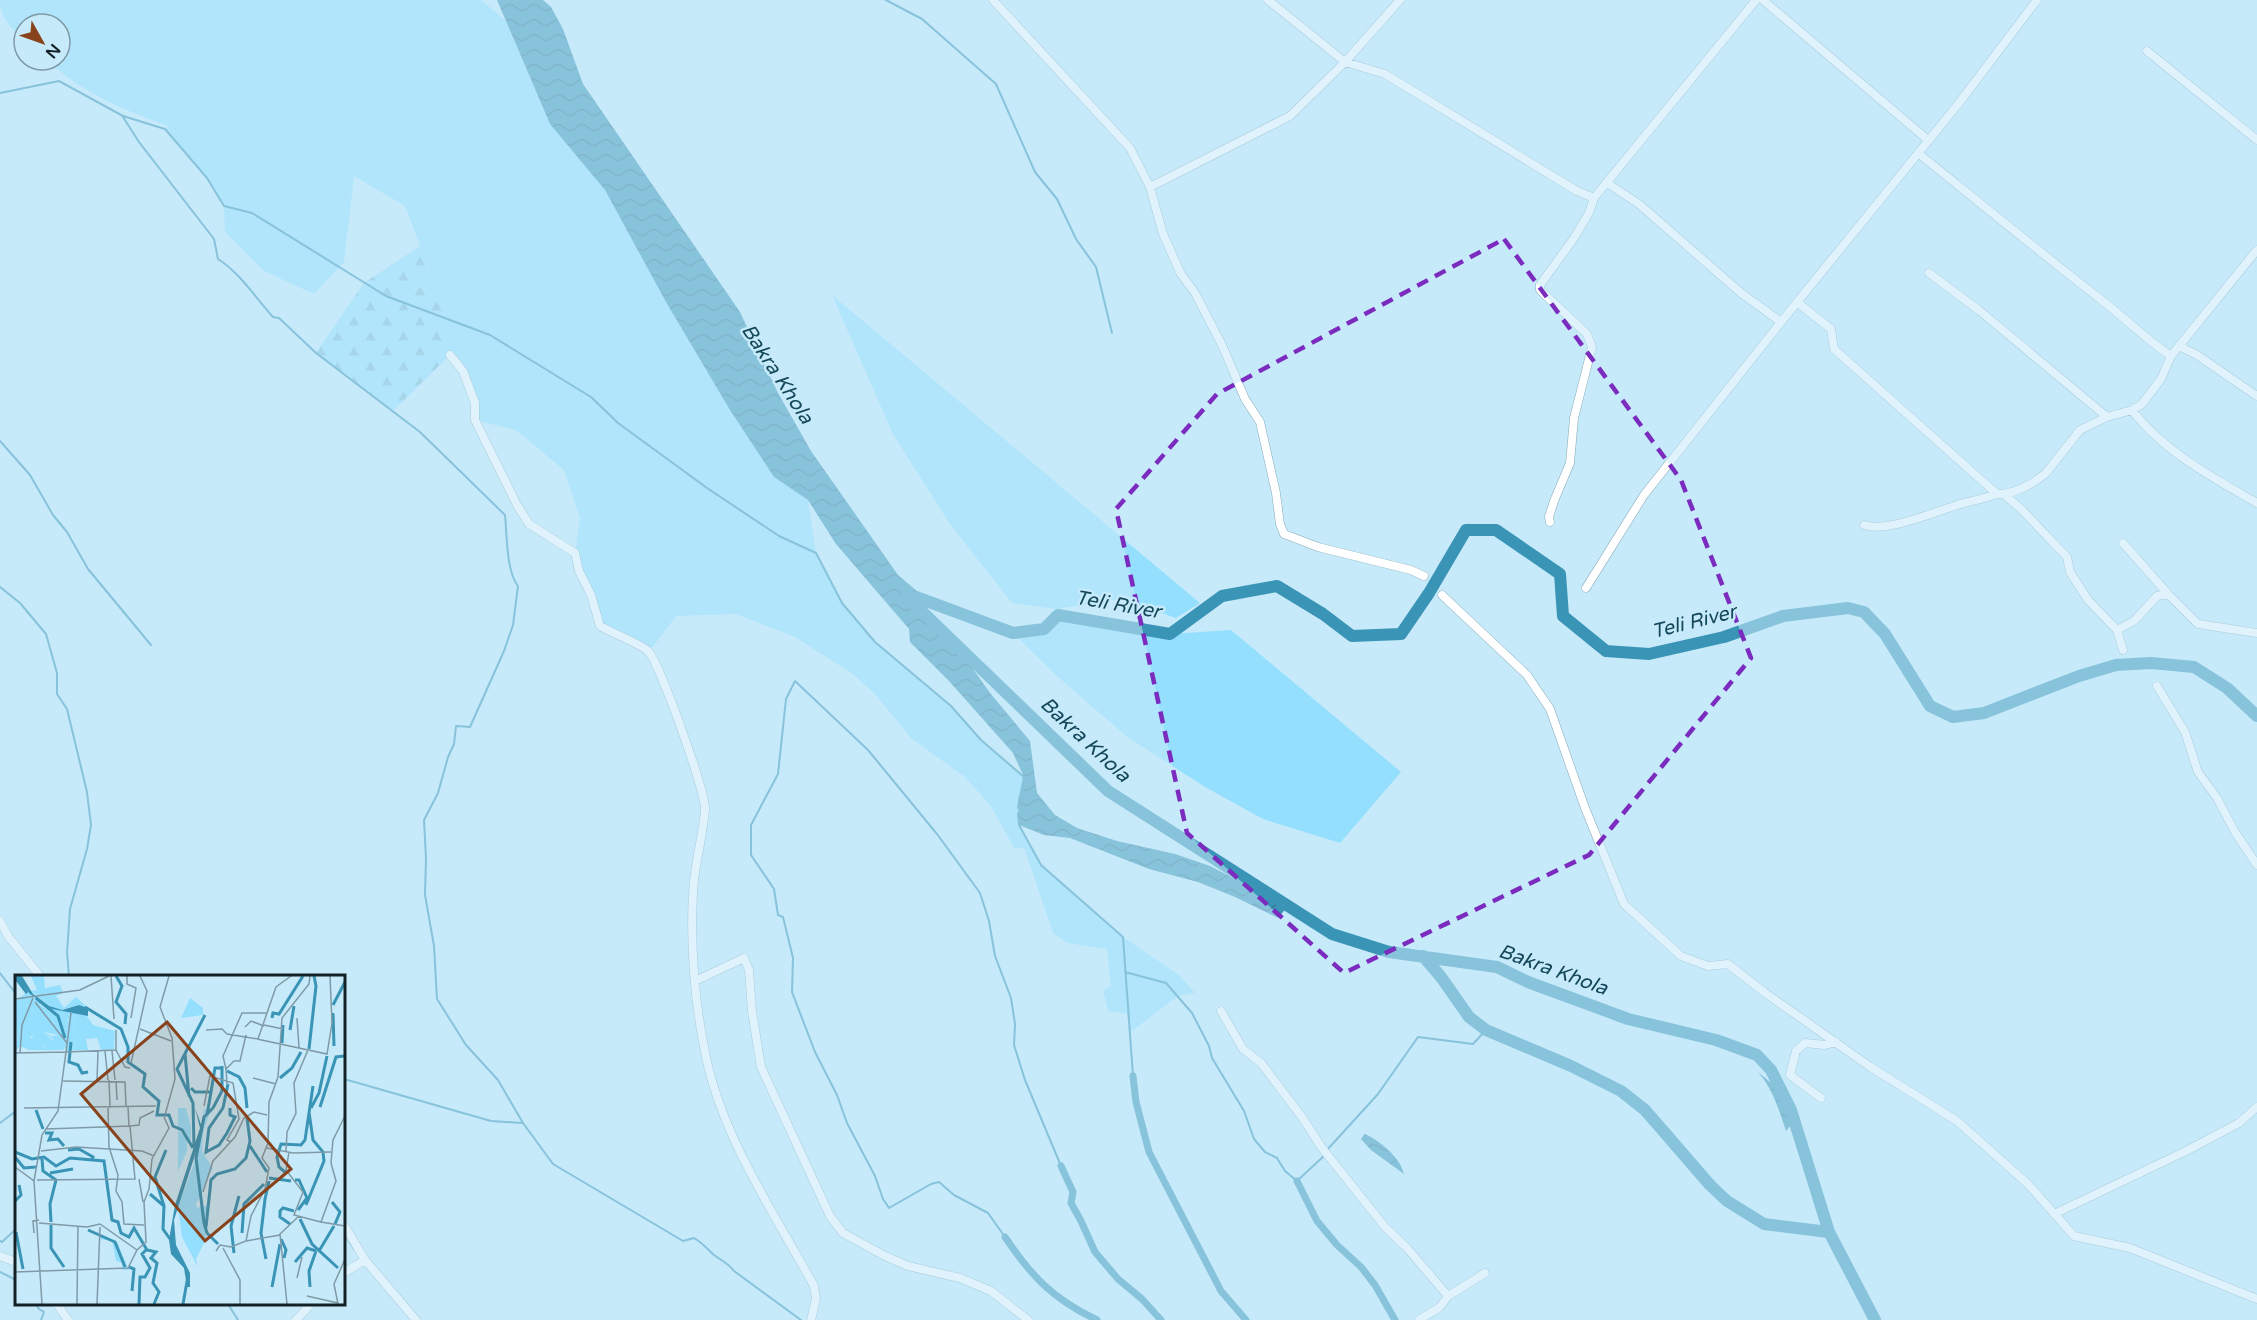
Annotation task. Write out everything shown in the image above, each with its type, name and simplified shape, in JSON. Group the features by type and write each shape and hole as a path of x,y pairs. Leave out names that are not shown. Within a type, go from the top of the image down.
{"street":[{"path":"993,0 1124,141 1150,187 1163,234 1173,258 1195,293 1222,345 1245,399 1260,422 1276,493 1280,524 1284,534 1318,547 1411,570 1424,576"},
{"path":"1269,0 1346,62 1385,74 1577,191 1594,198"},
{"path":"1150,187 1290,116 1346,62 1400,0"},
{"path":"1550,522 1549,517 1554,501 1570,463 1574,418 1592,347 1587,334 1540,290 1540,285 1589,213 1594,198 1756,0"},
{"path":"1762,0 1928,140"},
{"path":"1586,588 1644,495 1918,153 2037,0"},
{"path":"2147,51 2257,140"},
{"path":"1918,153 2122,316 2150,342 2172,356"},
{"path":"1607,183 1639,204 1742,293 1781,322"},
{"path":"1864,525 1870,528 1882,527 1918,519 2001,495 2039,479 2052,467 2080,430 2142,405 2161,379 2179,346 2257,250"},
{"path":"1929,273 1988,318 2108,417"},
{"path":"1798,303 1831,329 1834,349 2067,556 2070,572 2088,600 2117,630 2123,650"},
{"path":"2179,346 2217,368 2257,396"},
{"path":"450,355 462,371 475,403 475,420 529,524 574,553 579,571 591,595 600,626 649,652 662,676 680,725 705,807 693,894 692,938 694,981 705,1055 729,1130 814,1286 816,1299 811,1320"},
{"path":"2133,410 2143,424 2174,450 2219,482 2257,503"},
{"path":"2123,543 2198,624 2257,633"},
{"path":"2117,630 2134,621 2157,596 2168,594"},
{"path":"1442,596 1527,675 1550,709 1563,740 1585,808 1624,903 1681,956 1708,966 1728,964 1764,993 1869,1066 1957,1121 2028,1184 2074,1236 2130,1248 2257,1299"},
{"path":"2157,686 2185,732 2198,772 2217,798 2235,832 2257,865"},
{"path":"0,921 8,936 39,975"},
{"path":"694,981 744,958 749,970 752,1011 761,1067 830,1216 843,1233 885,1257 908,1266 960,1278 991,1292 1028,1320"},
{"path":"1221,1011 1244,1049 1261,1063 1326,1153 1385,1227 1407,1248 1448,1296"},
{"path":"1821,1098 1790,1075 1796,1051 1806,1043 1825,1045 1836,1042"},
{"path":"2054,1214 2187,1151 2239,1123 2257,1107"},
{"path":"345,1228 365,1260 416,1320"},
{"path":"0,1256 15,1262"},
{"path":"345,1272 365,1260"},
{"path":"1419,1320 1440,1306 1448,1296 1485,1273"},
{"path":"58,1305 68,1320"},
{"path":"296,1320 310,1305"}],"highlighted area":[{"path":"1504,239 1681,480 1751,658 1589,855 1344,973 1187,833 1116,509 1217,394"}],"green space":[{"path":"0,0 481,0 505,20 550,124 605,190 666,302 730,410 774,477 808,500 816,553 842,603 875,642 951,705 981,740 1024,777 1018,800 1019,825 1041,865 1123,937 1179,975 1195,993 1178,996 1129,1033 1127,1014 1108,1011 1103,990 1111,986 1107,949 1067,943 1053,933 1024,847 1015,849 990,805 965,777 911,738 875,694 853,674 795,637 736,614 676,616 649,652 600,626 575,553 580,518 564,470 516,430 475,420 475,403 463,371 450,355 448,319 405,206 354,176 344,262 314,294 264,271 225,232 224,206 207,178 165,129 169,126 104,99 61,72 72,72 72,12 12,12 12,28 0,6"},
{"path":"420,246 448,319 450,355 393,411 316,353 364,283"},
{"path":"832,295 1200,603 1176,618 1122,599 1056,609 1012,603 950,524 893,434"},
{"path":"1058,615 1170,634 1231,630 1401,772 1340,843 1263,819 1205,787 1126,736 1057,676 1013,633 1044,629"}],"water":[{"path":"497,0 543,0 551,7 563,29 583,84 740,312 778,393 811,451 898,575 931,603 916,605 955,643 990,693 1030,741 1037,793 1055,815 1077,828 1117,841 1175,854 1210,866 1288,906 1278,918 1198,882 1149,869 1070,838 1044,835 1019,825 1018,800 1024,777 1013,753 949,681 910,642 909,629 836,544 808,500 774,477 730,410 666,302 605,190 550,124"},
{"path":"1758,1072 1793,1101 1798,1116 1786,1131 1772,1093"},
{"path":"1365,1134 1389,1150 1404,1174 1371,1150 1361,1139"}],"waterway":[{"path":"886,0 922,19 996,84 1035,172 1057,199 1076,239 1096,267 1112,333"},
{"path":"0,93 59,81 123,116 165,129 207,178 224,206 252,213 386,296 490,335 591,397 618,423 707,488 779,536 816,553 842,603 875,642 951,706 981,740 1024,777 1018,808"},
{"path":"123,117 139,142 214,239 218,259 240,278 273,317 279,318 316,353 420,432 505,515 509,562 518,586 513,625 504,651 470,727 456,726 454,744 438,793 424,820 425,895 434,946 437,999 466,1045 498,1080 523,1123 553,1164 683,1241 694,1238 734,1271 801,1320"},
{"path":"0,441 30,475 88,569 151,645"},
{"name":"Teli River","path":"916,597 1013,633 1044,629 1058,615 1170,634 1222,596 1277,586 1323,614 1352,636 1401,634 1429,593 1466,530 1496,530 1560,574 1563,616 1606,651 1649,654 1724,637 1783,616 1848,608 1864,612 1885,634 1930,706 1953,717 1984,713 2079,676 2116,665 2151,663 2194,667 2227,688 2257,716"},
{"path":"0,587 20,603 46,634 57,673 57,694 67,709 87,792 91,825 87,849 70,909 67,952 69,975"},
{"name":"Bakra Khola","path":"906,596 1108,791 1332,934 1389,952 1497,967 1528,982 1628,1019 1716,1040 1757,1055 1771,1070 1791,1110 1829,1232 1875,1320"},
{"path":"1005,1237 988,1213 954,1195 939,1182 931,1184 889,1208 815,1052 792,992 793,958 783,917 778,915 774,889 751,855 751,825 778,774 786,699 795,681 868,750 937,834 980,893 989,921 995,956 1011,998 1015,1024 1014,1045 1025,1080 1061,1166"},
{"path":"1018,813 1019,825 1041,865 1123,937 1133,1076"},
{"path":"1423,956 1469,1017 1486,1030 1571,1066 1621,1091 1645,1110 1710,1185 1727,1201 1764,1224 1828,1232"},
{"path":"1125,972 1166,983 1192,1013 1209,1046 1212,1058 1244,1111 1254,1139 1265,1152 1277,1158 1285,1171 1297,1181 1325,1155 1378,1094 1418,1037 1473,1044 1486,1030"},
{"path":"0,973 15,993"},
{"path":"1133,1076 1136,1102 1149,1152 1221,1291 1246,1320"},
{"path":"345,1079 491,1121 523,1123"},
{"path":"0,1123 15,1112"},
{"path":"1061,1166 1073,1192 1071,1203 1095,1252 1118,1279 1142,1299 1161,1320"},
{"path":"1297,1181 1317,1221 1337,1245 1361,1267 1375,1285 1395,1320"},
{"path":"0,1241 2,1242 15,1230"},
{"path":"345,1235 354,1249"},
{"path":"1005,1237 1045,1286 1068,1304 1097,1320"},
{"path":"0,1272 15,1280"},
{"path":"37,1305 44,1312 41,1320"},
{"path":"229,1305 238,1320"}]}
